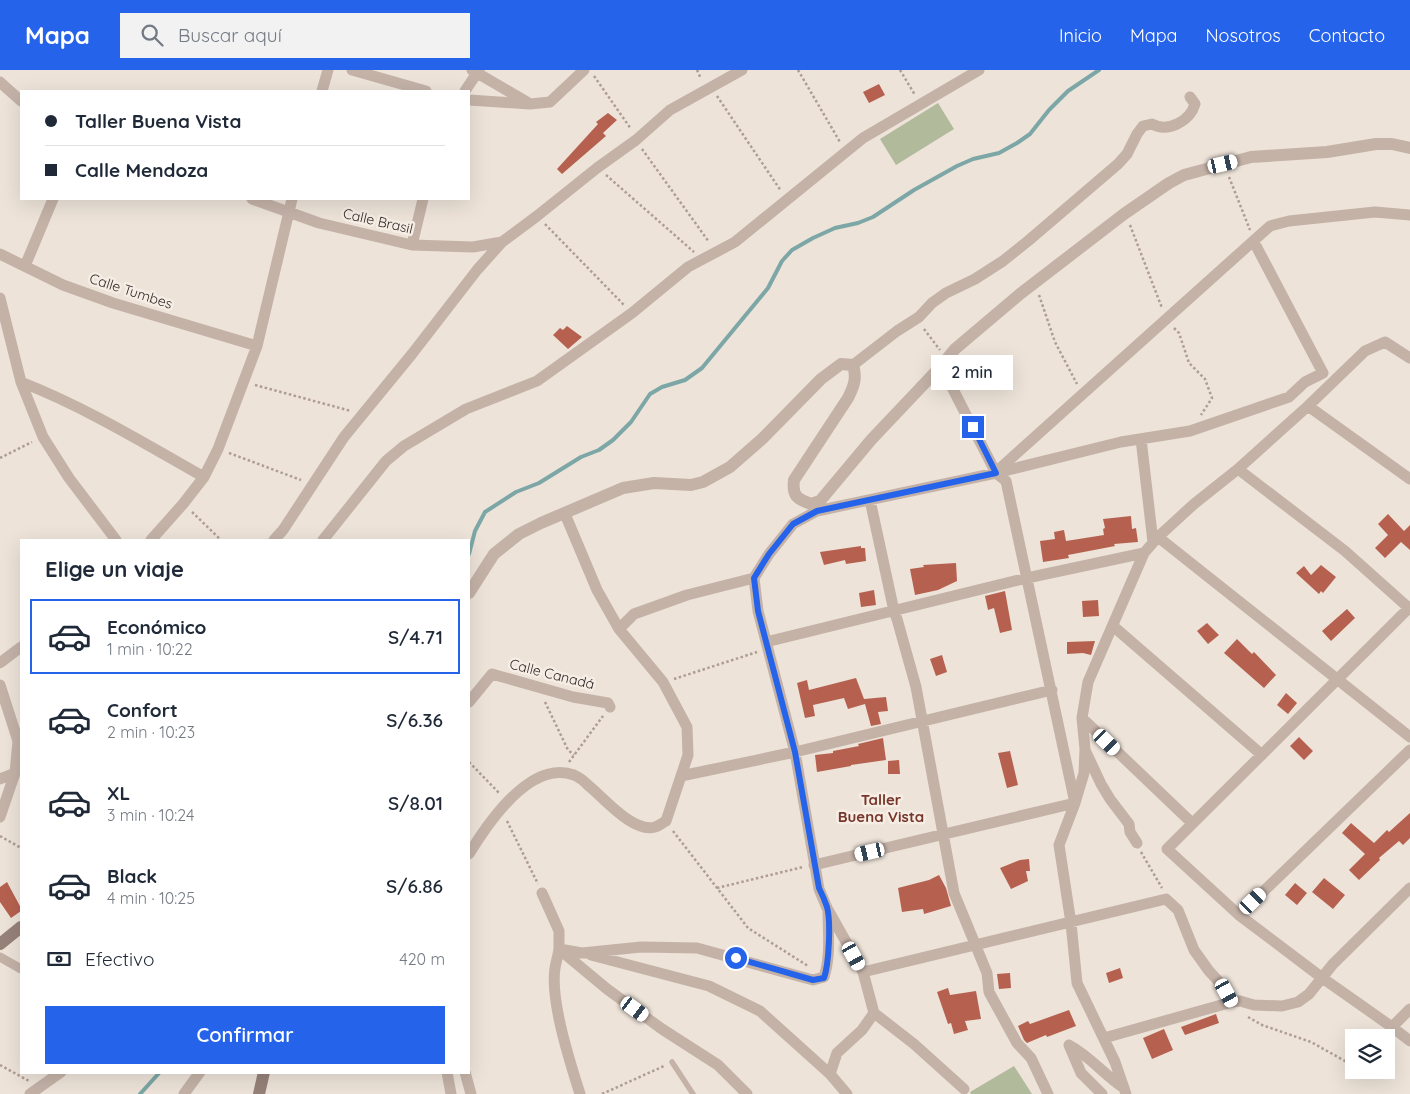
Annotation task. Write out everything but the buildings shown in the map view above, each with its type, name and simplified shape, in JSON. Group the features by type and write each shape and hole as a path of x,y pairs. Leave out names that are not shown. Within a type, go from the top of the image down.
{"main road":[{"path":"0,944 20,928"},
{"path":"259,1094 264,1074"}],"street":[{"path":"322,90 328,70"},
{"path":"352,70 422,90"},
{"path":"470,100 530,104 550,102 584,70"},
{"path":"275,539 283,530 344,437 477,270 502,242 636,140 670,110 742,70"},
{"path":"324,539 386,461 404,446 466,410 537,381 632,313 688,267 715,251 736,242 863,138 979,70"},
{"path":"466,90 476,71 530,104"},
{"path":"0,82 20,100"},
{"path":"470,590 494,554 513,539 541,523 623,488 654,483 691,485 703,482 730,467 762,439 821,379 841,364 853,365 922,314 932,303 946,293 975,279 1028,241 1118,164 1127,154 1143,126 1152,124 1158,128 1171,126 1187,118 1193,112 1195,104 1190,97"},
{"path":"853,365 856,375 855,384 848,398 794,480 793,490 798,499 811,504 820,501 871,440 955,349 1126,212 1169,183 1184,175 1251,157 1327,152 1376,144 1392,144 1410,148"},
{"path":"25,266 53,200"},
{"name":"Calle Brasil","path":"255,200 319,223 412,245 472,247 502,242"},
{"path":"151,539 184,504 204,477 218,449 256,346 292,200"},
{"path":"412,245 423,200"},
{"path":"996,473 1270,226 1289,221 1375,212 1410,215"},
{"path":"964,1089 914,1044 874,1013 862,972 819,888 795,752 758,611 754,578 780,539 793,524 817,511 996,473 1121,442 1190,431 1289,397 1305,382 1323,373 1254,242"},
{"name":"Calle Tumbes","path":"0,254 63,285 113,303 256,346"},
{"path":"0,298 2,317 21,382 43,436 69,478 115,539"},
{"path":"1125,1091 1104,1038 1077,983 1071,923 1059,845 1084,773 1085,749 1082,718 1088,682 1144,553 1155,540 1308,406 1365,351 1385,342 1410,358"},
{"path":"944,362 996,473 1006,481 1075,803"},
{"path":"21,382 44,391 105,421 204,477"},
{"path":"1308,406 1410,479"},
{"path":"1140,438 1155,540 1338,680 1410,738"},
{"path":"1238,469 1345,551 1410,608 1167,848 1239,915 1321,977 1392,1026 1410,1042"},
{"path":"870,500 894,612 916,687 954,892 976,944 986,973 989,992 1017,1044 1030,1058 1048,1094"},
{"path":"806,517 811,504"},
{"path":"470,852 477,840 505,805 534,779 549,773 561,772 576,776 634,824 654,827 666,821 688,755 687,727 663,682 619,629 597,590 565,514"},
{"path":"767,645 1027,578 1144,553"},
{"path":"619,629 634,614 687,595 754,578"},
{"path":"1113,626 1262,755"},
{"path":"0,663 20,648"},
{"name":"Calle Canadá","path":"470,701 492,674 573,697 608,703 610,707"},
{"path":"0,685 18,741 18,777 4,804 0,817"},
{"path":"681,776 795,752 1052,690"},
{"path":"1082,718 1192,823"},
{"path":"1085,749 1110,799 1129,824 1130,832 1137,844"},
{"path":"1239,915 1410,750"},
{"path":"0,779 18,777"},
{"path":"814,865 1075,803"},
{"path":"1104,1038 1232,1002 1240,1001 1254,1005 1282,1006 1298,1002 1309,994 1321,977 1410,888"},
{"path":"542,893 559,932 559,949 554,969 555,991 562,1030 580,1094"},
{"path":"862,972 1166,899 1178,910 1194,950 1208,971 1222,984 1232,1002"},
{"path":"582,953 641,947 698,948 813,980 824,978 827,968 828,908"},
{"path":"559,949 582,953 709,986 760,1011 830,1074 847,1094"},
{"path":"559,949 607,989 654,1024 718,1065 747,1094"},
{"path":"0,956 20,968"},
{"path":"1392,1026 1410,1009"},
{"path":"830,1074 837,1053 862,1030 874,1013"},
{"path":"1102,1094 1081,1073 1069,1045 1081,1051 1098,1069 1125,1091"},
{"path":"30,1094 58,1074"},
{"path":"184,1094 199,1074"},
{"path":"446,1074 451,1094"},
{"path":"466,1074 471,1094"}],"lane":[{"path":"672,1062 693,1094"}],"path":[{"path":"590,70 632,130 636,140 715,251"},
{"path":"798,70 845,152"},
{"path":"900,70 921,104"},
{"path":"711,87 787,200"},
{"path":"1223,164 1254,242"},
{"path":"597,168 702,258"},
{"path":"1126,212 1167,319 1179,333 1189,363 1205,379 1212,398 1190,431"},
{"path":"537,216 632,313"},
{"path":"1035,283 1055,342 1082,395"},
{"path":"922,314 924,330 944,362"},
{"path":"244,382 362,414"},
{"path":"0,458 43,436"},
{"path":"218,449 313,485"},
{"path":"184,504 220,539"},
{"path":"663,682 767,645"},
{"path":"539,688 568,750 574,754"},
{"path":"561,772 610,707"},
{"path":"470,763 505,805 542,893"},
{"path":"666,821 748,928 807,964 813,973 813,980"},
{"path":"0,836 20,847"},
{"path":"1137,844 1159,882 1166,899"},
{"path":"717,888 814,865"},
{"path":"1232,1002 1246,1016 1262,1025 1311,1042 1345,1061"},
{"path":"602,1094 672,1062"},
{"path":"0,1066 40,1088"}],"green space":[{"path":"938,103 954,129 896,165 880,139"},
{"path":"1014,1066 1032,1094 971,1094 970,1092"}],"waterway":[{"path":"470,550 475,531 485,512 516,492 539,483 581,457 599,450 613,440 631,422 650,394 662,387 685,380 702,368 768,288 782,261 792,250 835,228 858,223 873,217 914,190 957,166 973,159 999,153 1017,143 1030,134 1049,110 1068,91 1099,70"},
{"path":"140,1094 158,1074"}],"district":[{"name":"Taller Buena Vista","path":"881,808"}],"route":[{"path":"736,958 813,980 824,978 827,968 828,908 819,888 795,752 758,611 754,578 769,554 793,524 817,511 996,473 973,427"}]}
